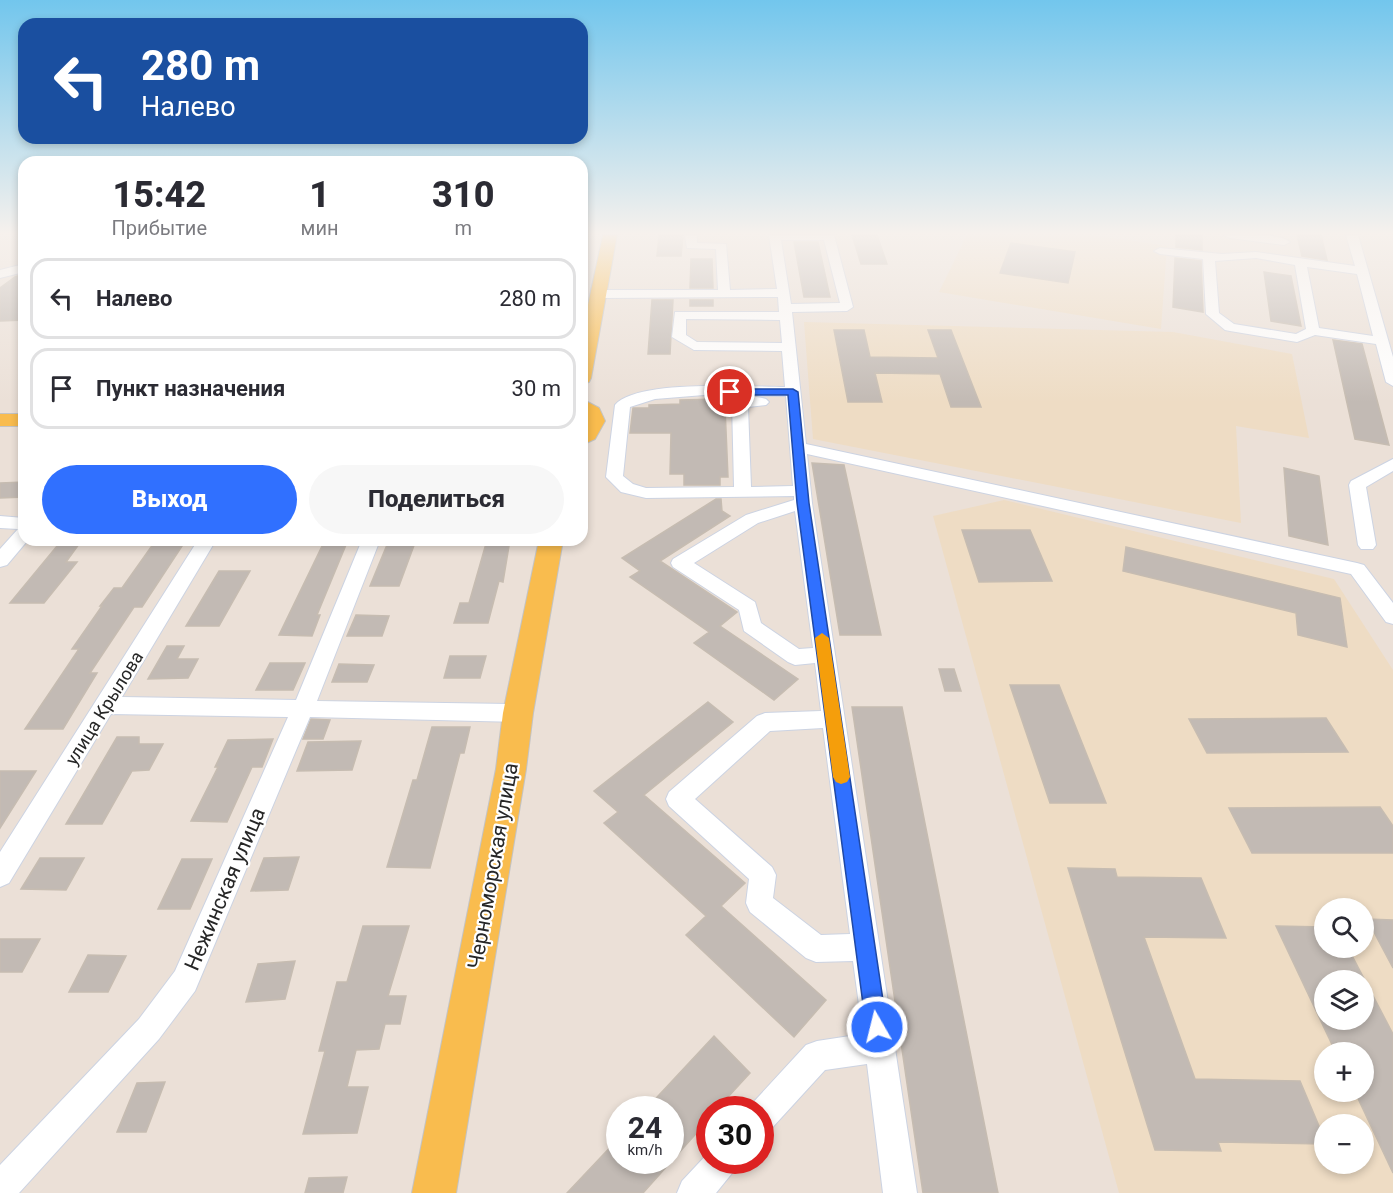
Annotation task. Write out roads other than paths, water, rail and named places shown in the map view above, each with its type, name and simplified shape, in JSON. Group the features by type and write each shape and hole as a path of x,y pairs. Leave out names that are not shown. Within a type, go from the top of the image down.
{"main road":[{"path":"588,337 601,291"},
{"path":"588,409 597,420 595,428 588,435"},
{"path":"0,420 18,420"},
{"name":"Черноморская улица","path":"434,1193 511,769 518,713 551,546"}],"street":[{"path":"783,291 802,497 900,1193"},
{"path":"789,347 694,346 679,338 680,315 785,306 847,307 843,291"},
{"path":"1211,291 1213,314 1230,327 1297,338 1313,331 1382,341"},
{"path":"1305,291 1313,331"},
{"path":"1368,291 1393,379"},
{"path":"600,294 724,293 785,306"},
{"path":"793,397 658,393 630,398 622,405 615,477 627,488 646,493 743,492 802,497"},
{"path":"743,492 740,402 793,397"},
{"path":"798,447 1357,569 1393,617"},
{"path":"1367,544 1357,485 1393,464"},
{"path":"802,497 752,519 680,563 748,607 751,626 795,657 824,655"},
{"path":"0,522 18,524"},
{"path":"0,561 18,540"},
{"name":"улица Крылова","path":"0,875 203,546"},
{"name":"Нежинская улица","path":"0,1189 149,1029 185,981 303,709 369,546"},
{"path":"106,705 518,713"},
{"path":"833,719 765,722 678,799 764,875 759,903 816,949 866,947"},
{"path":"774,1103 817,1056 880,1047"},
{"path":"694,1193 711,1174"}]}
